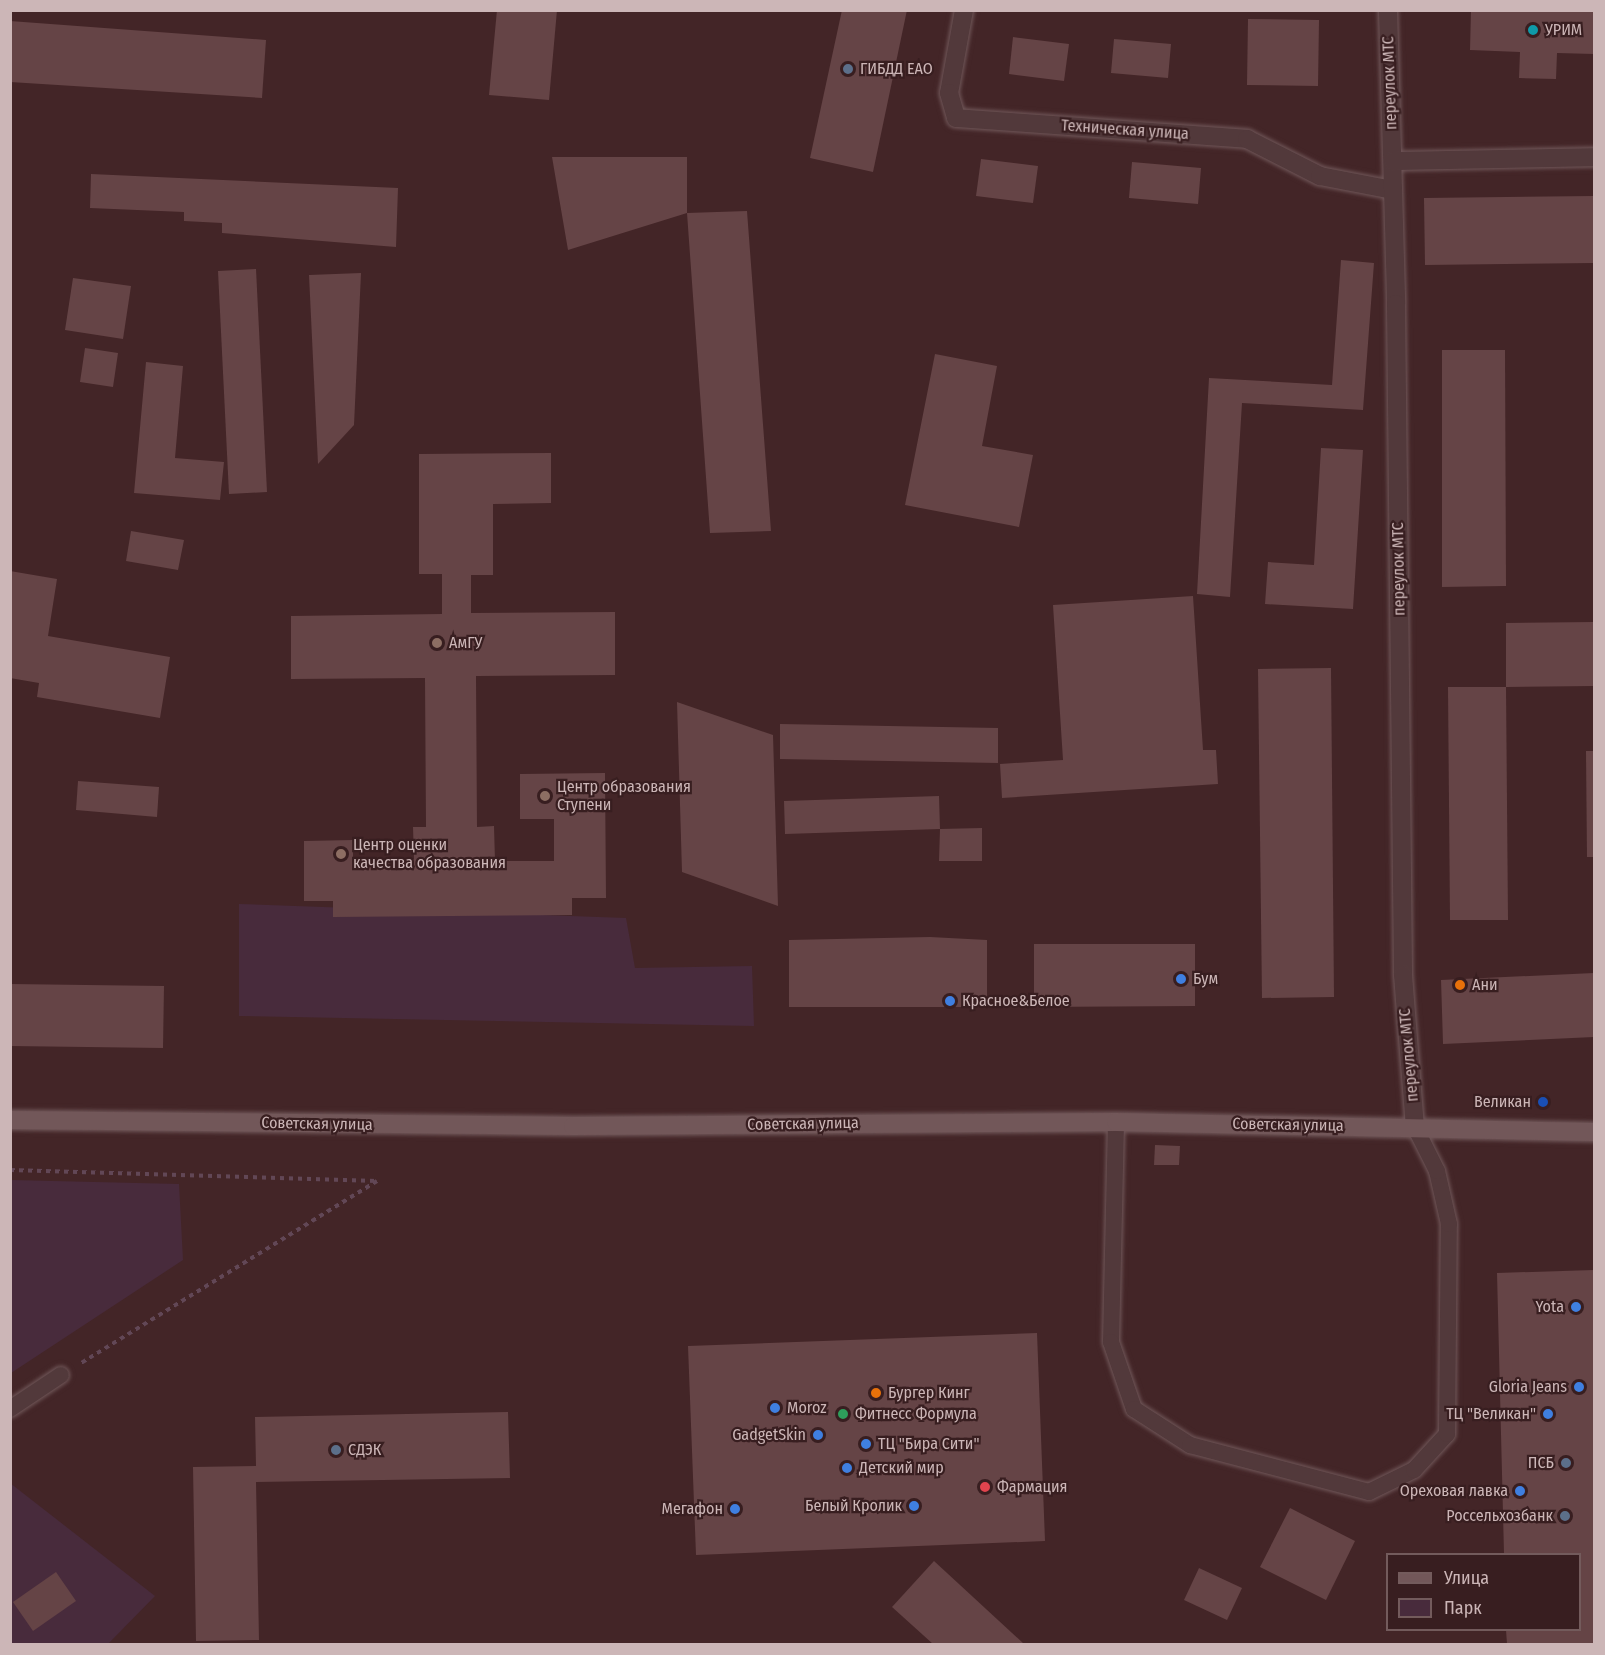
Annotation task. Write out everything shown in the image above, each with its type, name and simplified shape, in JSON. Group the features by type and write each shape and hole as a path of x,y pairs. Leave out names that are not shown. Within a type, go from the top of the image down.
{"main road":[{"name":"Советская улица","path":"10,1120 573,1126 1116,1122 1594,1132"}],"street":[{"name":"Техническая улица","path":"964,10 949,93 956,118 1247,139 1320,176 1393,190"},
{"name":"переулок МТС","path":"1388,10 1393,161 1403,975 1415,1127"},
{"path":"1393,161 1594,157"}],"lane":[{"path":"1116,1122 1110,1342 1134,1409 1190,1445 1369,1492 1414,1470 1447,1434 1449,1224 1437,1170 1415,1127"},
{"path":"10,1409 61,1375"}],"path":[{"path":"10,1170 377,1181 61,1375"}],"green space":[{"path":"239,904 626,918 635,968 752,966 754,1026 239,1016"},
{"path":"11,1180 179,1184 183,1260 11,1373"},
{"path":"10,1483 155,1596 108,1644 11,1644"}],"building":[{"path":"497,10 557,10 549,100 489,95"},
{"path":"842,10 907,10 873,172 810,158"},
{"name":"УРИМ","path":"1471,10 1594,10 1594,54 1557,53 1556,79 1519,78 1520,52 1470,50"},
{"path":"1248,19 1319,20 1318,86 1247,85"},
{"path":"10,21 266,40 262,98 10,82"},
{"path":"1013,37 1069,44 1064,81 1009,74"},
{"path":"1114,39 1171,44 1168,78 1111,73"},
{"path":"552,157 687,157 687,213 568,250"},
{"path":"981,159 1038,166 1033,203 976,196"},
{"path":"1132,162 1201,168 1198,204 1129,198"},
{"path":"91,174 398,188 396,247 222,233 222,223 184,221 184,212 90,208"},
{"path":"1594,196 1594,263 1425,265 1424,198"},
{"path":"747,211 771,531 710,533 687,213"},
{"path":"1341,260 1374,263 1363,410 1242,403 1230,597 1197,594 1209,378 1332,385"},
{"path":"256,269 267,492 229,494 218,271"},
{"path":"361,273 354,425 318,464 309,275"},
{"path":"73,278 131,286 123,339 65,330"},
{"path":"85,348 118,353 113,387 80,382"},
{"path":"1442,350 1505,350 1506,586 1442,587"},
{"path":"935,354 997,366 982,446 1033,455 1019,527 905,505"},
{"path":"146,362 183,366 175,458 224,462 220,500 134,493"},
{"path":"1321,448 1363,450 1353,609 1265,604 1268,562 1314,565"},
{"path":"551,453 551,503 493,504 493,575 471,575 471,613 615,612 615,675 476,676 477,827 494,826 495,861 554,861 554,819 520,819 520,774 605,773 606,898 572,898 572,915 333,917 333,901 304,901 304,841 353,840 353,860 414,859 413,827 426,827 425,678 291,679 291,616 442,614 442,574 419,574 419,454"},
{"path":"131,531 184,540 178,570 126,561"},
{"path":"10,571 57,579 48,636 170,657 160,718 37,697 39,683 10,678"},
{"path":"1193,596 1203,750 1216,750 1218,784 1002,798 1000,764 1063,760 1053,605"},
{"path":"1594,622 1594,686 1506,687 1506,623"},
{"path":"1331,668 1334,997 1262,998 1258,669"},
{"path":"1448,687 1506,687 1508,920 1450,920"},
{"path":"677,702 773,735 778,906 682,872"},
{"path":"780,724 998,728 998,763 780,759"},
{"path":"1586,751 1594,751 1594,857 1587,857"},
{"path":"78,781 159,787 157,817 76,810"},
{"path":"939,796 940,829 785,834 784,801"},
{"path":"982,828 982,861 939,861 940,829"},
{"path":"930,937 987,940 987,1007 789,1007 789,940"},
{"path":"1034,944 1195,944 1195,1006 1034,1007"},
{"path":"1594,973 1594,1037 1443,1044 1441,980"},
{"path":"10,984 164,986 163,1048 10,1046"},
{"path":"1155,1145 1180,1146 1179,1165 1154,1165"},
{"name":"ТЦ \"Великан\"","path":"1594,1270 1594,1644 1507,1644 1506,1631 1581,1631 1581,1553 1504,1553 1497,1273"},
{"name":"ТЦ \"Бира Сити\"","path":"1037,1333 1045,1541 696,1555 688,1346"},
{"path":"508,1412 510,1478 256,1482 259,1640 196,1641 193,1467 256,1466 255,1417"},
{"path":"1290,1508 1355,1541 1326,1600 1260,1567"},
{"path":"934,1561 1024,1644 933,1644 892,1607"},
{"path":"1199,1568 1242,1588 1227,1620 1184,1600"},
{"path":"56,1572 76,1601 33,1631 13,1602"}],"place":[{"name":"УРИМ","path":"1533,30"},
{"name":"ГИБДД ЕАО","path":"848,69"},
{"name":"АмГУ","path":"437,643"},
{"name":"Центр образования Ступени","path":"545,796"},
{"name":"Центр оценки качества образования","path":"341,854"},
{"name":"Бум","path":"1181,979"},
{"name":"Ани","path":"1460,985"},
{"name":"Красное&Белое","path":"950,1001"},
{"name":"Великан","path":"1543,1102"},
{"name":"Yota","path":"1576,1307"},
{"name":"Gloria Jeans","path":"1579,1387"},
{"name":"Бургер Кинг","path":"876,1393"},
{"name":"Moroz","path":"775,1408"},
{"name":"Фитнесс Формула","path":"843,1414"},
{"name":"ТЦ \"Великан\"","path":"1548,1414"},
{"name":"GadgetSkin","path":"818,1435"},
{"name":"ТЦ \"Бира Сити\"","path":"866,1444"},
{"name":"СДЭК","path":"336,1450"},
{"name":"ПСБ","path":"1566,1463"},
{"name":"Детский мир","path":"847,1468"},
{"name":"Фармация","path":"985,1487"},
{"name":"Ореховая лавка","path":"1520,1491"},
{"name":"Белый Кролик","path":"914,1506"},
{"name":"Мегафон","path":"735,1509"},
{"name":"Россельхозбанк","path":"1565,1516"}]}
